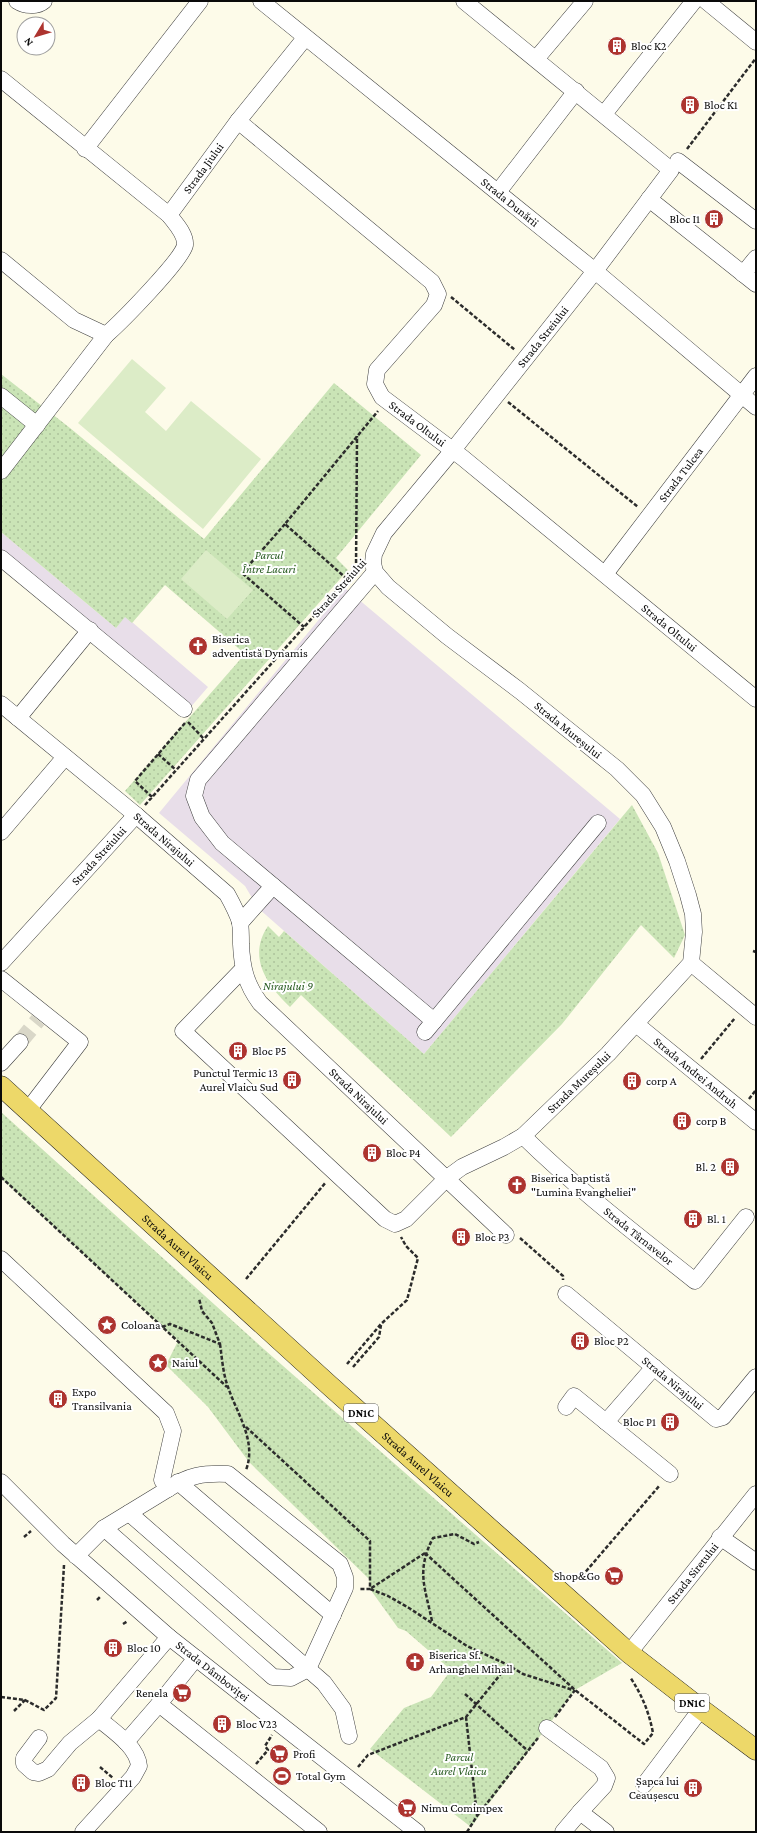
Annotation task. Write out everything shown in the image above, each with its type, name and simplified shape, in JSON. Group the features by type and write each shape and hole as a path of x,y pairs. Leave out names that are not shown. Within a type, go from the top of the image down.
{"main road":[{"name":"Strada Aurel Vlaicu","path":"1,1086 329,1384 629,1653 756,1750"}],"street":[{"path":"17,1 29,5 44,1"},
{"path":"85,149 200,1"},
{"name":"Strada Dunării","path":"261,1 595,271 756,407"},
{"path":"464,1 604,114 694,1"},
{"path":"536,59 585,1"},
{"path":"706,1 756,42"},
{"name":"Strada Jiului","path":"169,216 238,121 305,38"},
{"path":"1,79 169,216 184,238 185,245 182,252 123,320 106,335 1,470"},
{"path":"498,192 576,91"},
{"name":"Strada Streiului","path":"375,572 373,563 378,545 384,533 401,510 453,450 595,271 671,170 604,114"},
{"path":"238,121 432,282"},
{"path":"678,161 753,216"},
{"path":"649,199 756,284"},
{"path":"743,274 756,258"},
{"path":"1,260 74,320 106,335"},
{"name":"Strada Oltului","path":"432,282 438,294 434,305 377,370 375,384 382,397 453,450 756,699"},
{"name":"Strada Tulcea","path":"605,574 756,376"},
{"path":"1,396 37,425"},
{"path":"1,558 184,709"},
{"path":"375,572 198,780 194,796 202,818 222,843 273,886 430,1026 598,823"},
{"name":"Strada Mureșului","path":"375,572 388,587 616,769 643,795 663,827 677,861 693,914 694,932 690,962 636,1024 576,1087 523,1136 462,1167 447,1178 406,1219 395,1224"},
{"path":"18,718 90,630"},
{"name":"Strada Nirajului","path":"1,704 136,815 227,894 235,908 240,923 243,969 250,990 260,1003 506,1235"},
{"path":"1,832 65,757"},
{"name":"Strada Streiului","path":"1,963 136,815"},
{"path":"240,923 273,886"},
{"path":"690,962 756,1017"},
{"path":"243,969 183,1032 385,1219 395,1224"},
{"path":"1,979 41,1016 80,1042 28,1110"},
{"name":"Strada Andrei Andruh","path":"636,1024 756,1122"},
{"path":"1,1064 20,1042"},
{"name":"Strada Târnavelor","path":"523,1136 544,1158 586,1195 695,1281 746,1217"},
{"path":"1,1259 166,1413 173,1431 162,1480 173,1485 333,1615"},
{"name":"Strada Nirajului","path":"566,1294 716,1419 723,1417 756,1377"},
{"path":"606,1422 654,1367"},
{"path":"566,1406 574,1396 670,1474"},
{"path":"72,1560 104,1528 173,1485 204,1473 220,1473 228,1474 243,1485 340,1564 345,1577 345,1588 308,1669 291,1678 274,1677 104,1528"},
{"name":"Strada Dâmboviței","path":"1,1482 72,1560 417,1832"},
{"name":"Strada Siretului","path":"629,1653 720,1537 756,1494"},
{"path":"129,1513 324,1683 343,1709 350,1736"},
{"path":"720,1537 756,1562"},
{"path":"39,1738 24,1758 24,1764 29,1769 39,1773 48,1769 70,1743 99,1719 169,1637"},
{"path":"126,1742 160,1704 196,1658"},
{"path":"160,1704 246,1774 303,1827 319,1832"},
{"path":"644,1785 701,1709"},
{"path":"82,1832 137,1772 139,1766 139,1760 126,1742 99,1719"},
{"path":"547,1728 601,1768 607,1778 604,1786 563,1832"},
{"path":"580,1812 606,1832"}],"path":[{"path":"678,161 756,58"},
{"path":"432,282 526,358"},
{"path":"497,394 603,478 648,517"},
{"path":"304,627 242,572 285,524 378,410 384,415"},
{"path":"356,569 357,436"},
{"path":"285,524 347,579"},
{"path":"356,569 361,548"},
{"name":"Strada Streiului","path":"136,815 360,564"},
{"path":"152,797 134,780 187,721 204,739"},
{"path":"158,754 176,770"},
{"path":"705,1054 732,1022"},
{"path":"246,1278 334,1172"},
{"path":"1,1177 228,1387"},
{"path":"347,1364 381,1324 407,1300 418,1258 406,1246 395,1224"},
{"path":"506,1235 520,1238 563,1276 566,1294"},
{"path":"199,1298 202,1310 212,1323 220,1344 228,1387 246,1427 249,1462 243,1485"},
{"path":"162,1327 170,1324 220,1344"},
{"path":"353,1367 379,1337 381,1324"},
{"path":"246,1427 370,1541 370,1589"},
{"path":"582,1576 670,1474"},
{"path":"432,1622 422,1570 425,1553 433,1538 455,1534 474,1544 479,1542"},
{"path":"370,1589 425,1553"},
{"path":"425,1553 575,1690 644,1744 653,1733 649,1714 641,1694 630,1675"},
{"path":"1,1697 25,1700 44,1710 56,1698 64,1560 72,1560"},
{"path":"370,1589 388,1596 432,1622 468,1646 508,1665 522,1674 575,1690"},
{"path":"98,1590 103,1594"},
{"path":"349,1777 368,1755 466,1717 508,1665"},
{"path":"467,1832 575,1690"},
{"path":"465,1694 528,1751"},
{"path":"14,1711 25,1700"},
{"path":"466,1717 478,1816"},
{"path":"246,1774 268,1750 264,1746 280,1723"}],"shaded area":[{"path":"1,532 116,628 125,616 208,687 189,709 1,555"},
{"path":"345,588 620,819 424,1054 258,908 245,886 159,813"}],"green space":[{"path":"132,359 166,388 145,412 166,431 191,401 261,459 203,529 78,423"},
{"name":"Parcul Între Lacuri","path":"1,374 70,428 204,539 334,383 421,455 336,558 348,570 140,805 125,791 245,654 165,585 132,623 125,617 116,628 1,532"},
{"path":"206,550 253,590 227,619 181,579"},
{"name":"Nirajului 9","path":"632,805 658,853 685,935 674,958 641,925 562,1024 451,1137 301,995 290,1007 267,980 262,970 259,949 262,937 268,926 279,937 284,931 424,1054"},
{"name":"Parcul Aurel Vlaicu","path":"1,1112 266,1351 622,1663 575,1690 471,1827 370,1749 404,1708 431,1697 451,1670 406,1631 398,1628 370,1589 369,1579 249,1462 208,1407 166,1365 178,1341 1,1178"}],"tunnel":[{"path":"20,1042 38,1020"}],"place":[{"name":"Bloc K2","path":"617,46"},
{"name":"Bloc K1","path":"690,105"},
{"name":"Bloc I1","path":"714,219"},
{"name":"Biserica adventistă Dynamis","path":"198,646"},
{"name":"Bloc P5","path":"238,1051"},
{"name":"Punctul Termic 13 Aurel Vlaicu Sud","path":"292,1080"},
{"name":"corp A","path":"632,1081"},
{"name":"corp B","path":"682,1121"},
{"name":"Bloc P4","path":"372,1153"},
{"name":"Bl. 2","path":"730,1167"},
{"name":"Biserica baptistă \"Lumina Evangheliei\"","path":"517,1185"},
{"name":"Bl. 1","path":"693,1219"},
{"name":"Bloc P3","path":"461,1237"},
{"name":"Coloana","path":"107,1325"},
{"name":"Bloc P2","path":"580,1341"},
{"name":"Naiul","path":"158,1363"},
{"name":"Expo Transilvania","path":"58,1399"},
{"name":"Bloc P1","path":"670,1422"},
{"name":"Shop&Go","path":"614,1576"},
{"name":"Bloc 10","path":"113,1648"},
{"name":"Biserica Sf. Arhanghel Mihail","path":"415,1662"},
{"name":"Renela","path":"182,1693"},
{"name":"Bloc V23","path":"222,1724"},
{"name":"Profi","path":"279,1754"},
{"name":"Total Gym","path":"282,1776"},
{"name":"Bloc T11","path":"81,1783"},
{"name":"Șapca lui Ceaușescu","path":"693,1788"},
{"name":"Nimu Comimpex","path":"407,1808"}]}
